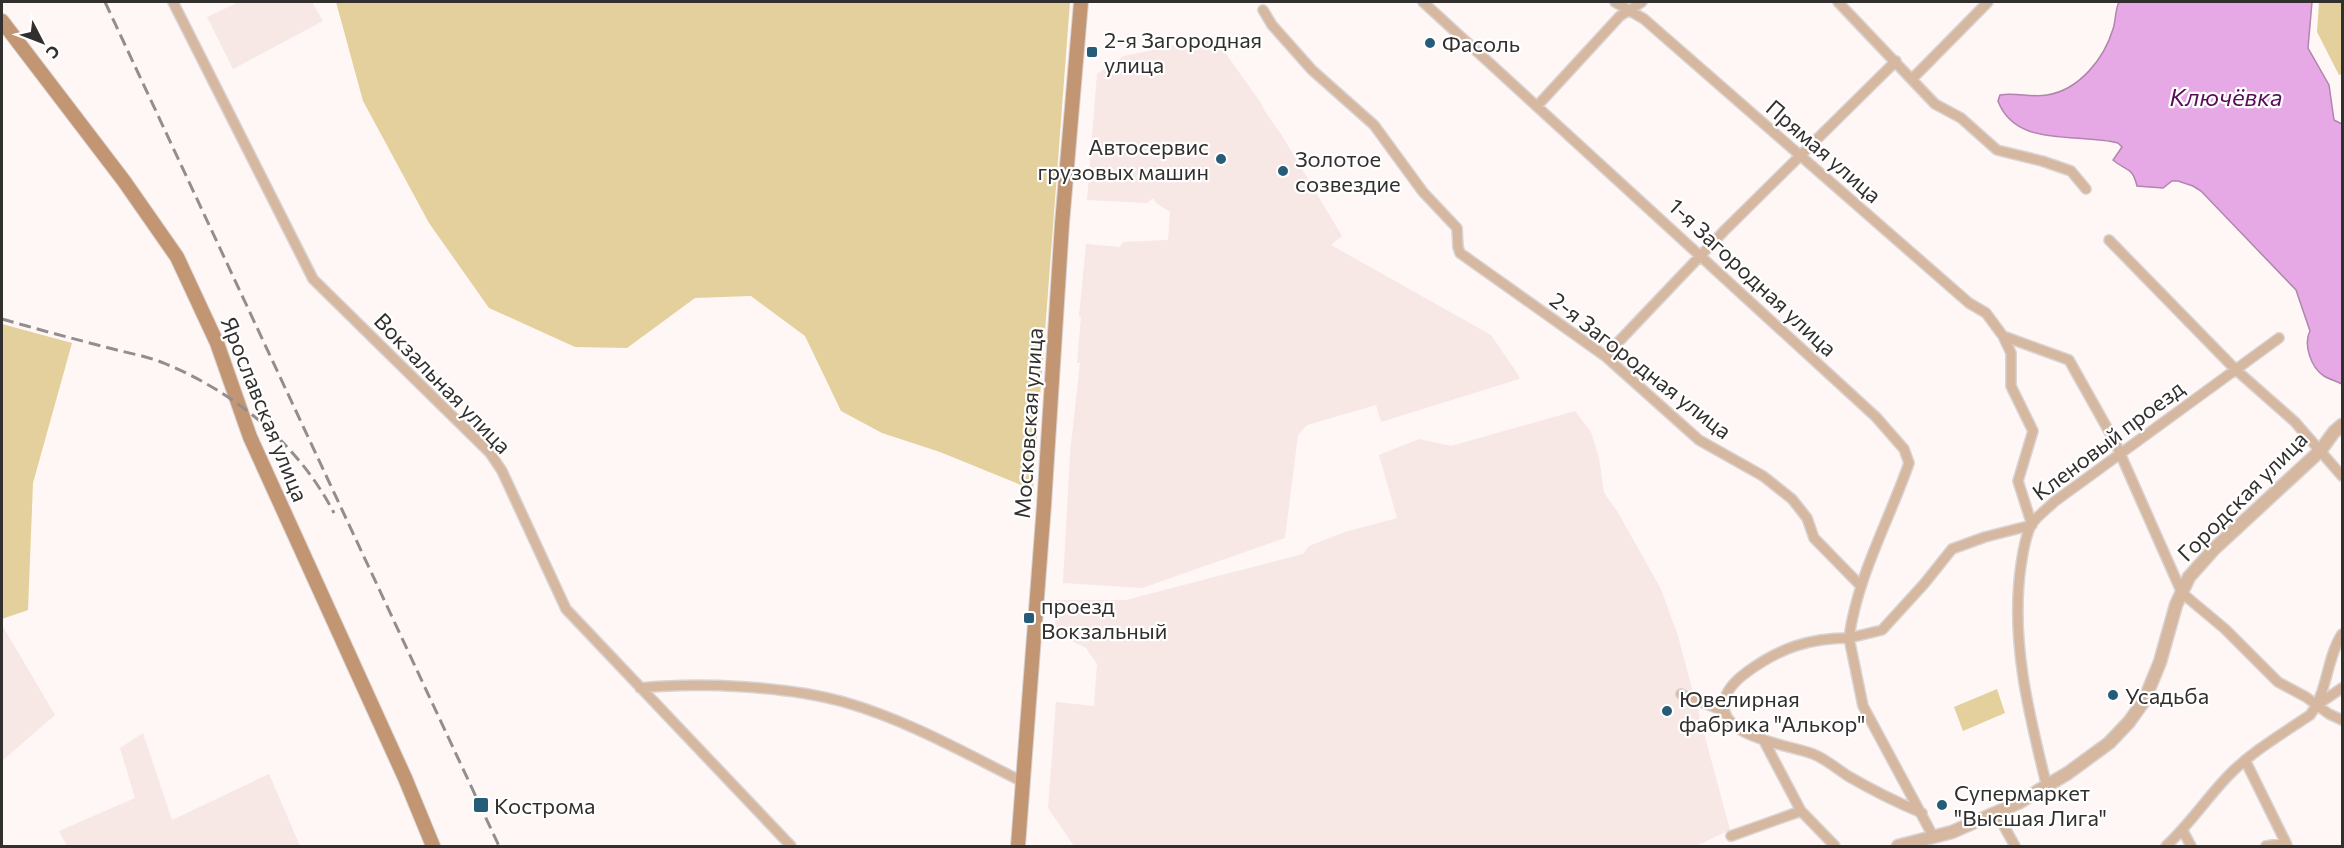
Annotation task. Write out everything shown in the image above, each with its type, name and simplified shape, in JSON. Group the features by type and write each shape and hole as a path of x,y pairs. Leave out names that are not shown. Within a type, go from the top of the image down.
{"main road":[{"name":"Московская улица","path":"1018,846 1044,505 1062,224 1081,2"},
{"name":"Ярославская улица","path":"2,21 124,181 177,257 218,343 250,436 405,778 433,846"}],"street":[{"name":"Вокзальная улица","path":"173,2 313,279 497,462 566,609 791,846"},
{"name":"1-я Загородная улица","path":"1423,2 1876,417 1904,449 1909,463 1861,586 1852,616 1849,638"},
{"name":"Прямая улица","path":"1615,2 1644,19 1969,303 1986,313 2003,336"},
{"path":"1538,105 1598,38 1629,9 1642,2"},
{"path":"1838,2 1935,104 1961,118 1997,150 2071,171 2086,189"},
{"path":"1912,79 1988,2"},
{"name":"2-я Загородная улица","path":"1263,10 1272,25 1312,70 1374,125 1423,192 1457,228 1460,253 1605,356 1699,440 1763,476 1792,499 1806,518 1814,538 1861,586"},
{"path":"1605,356 1701,255 1896,61"},
{"path":"2109,240 2235,369 2295,422 2343,476"},
{"path":"2003,336 2069,360 2121,455 2182,593 2225,629 2278,682 2329,714 2343,720"},
{"path":"1922,813 1883,797 1814,754 1764,741 1733,726 1724,711 1725,697 1737,681 1777,654 1810,640 1849,638 1882,630 1952,549 1985,537 2032,525 2018,481 2033,431 2011,386 2011,353 2003,336"},
{"name":"Кленовый проезд","path":"2047,787 2027,705 2018,615 2024,546 2032,525 2054,502 2279,338"},
{"name":"Городская улица","path":"1898,846 1952,831 1996,812 2047,787 2109,743 2129,722 2144,701 2160,662 2176,605 2189,577 2214,549 2320,451 2334,432 2343,425"},
{"path":"2166,846 2183,831 2245,760 2310,715 2317,705 2334,648 2343,634"},
{"path":"1849,638 1863,706 1933,836"},
{"path":"640,688 670,685 790,692 844,702 964,751 1023,782"},
{"path":"2317,705 2343,688"},
{"path":"1681,694 1724,711"},
{"path":"1764,741 1802,811 1835,846"},
{"path":"2245,760 2287,845 2266,846"},
{"path":"1731,836 1802,811"},
{"path":"1996,812 2015,846"},
{"path":"2183,831 2191,846"}],"shaded area":[{"path":"239,2 312,2 323,21 233,69 207,17"},
{"path":"336,2 1070,2 1033,490 940,452 882,433 841,411 805,336 751,296 695,298 627,348 575,347 489,308 429,223 363,101"},
{"path":"2319,2 2342,2 2342,74 2339,75 2317,32"},
{"path":"1214,37 1281,134 1342,236 1331,245 1491,335 1519,379 1381,422 1376,405 1307,425 1298,435 1285,538 1142,588 1063,583 1070,453 1080,363 1077,363 1081,317 1079,316 1086,244 1120,247 1123,242 1168,240 1170,212 1156,203 1153,198 1147,203 1087,200 1097,74 1124,56"},
{"path":"2,324 72,343 33,483 28,610 2,619"},
{"path":"1575,411 1591,432 1599,458 1604,493 1617,511 1661,589 1678,636 1730,830 1696,846 1074,846 1048,808 1056,702 1094,706 1097,664 1086,648 1072,641 1054,638 1057,600 1126,600 1303,554 1309,546 1345,532 1397,518 1379,455 1419,439 1451,446"},
{"path":"2,625 55,715 2,761"},
{"path":"1997,689 2005,713 1963,731 1954,707"},
{"path":"143,733 172,820 269,774 300,846 67,846 59,831 135,798 120,748"}],"water":[{"name":"Ключёвка","path":"2119,2 2312,2 2308,48 2329,85 2334,120 2342,124 2342,384 2324,376 2312,362 2307,342 2310,331 2296,290 2201,191 2178,181 2172,181 2163,188 2137,186 2131,172 2113,160 2122,147 2118,143 2050,136 2034,132 2019,126 2007,116 1998,101 2000,95 2041,96 2059,92 2080,80 2097,62 2109,40"}],"railway":[{"path":"105,2 499,846"},
{"path":"2,319 154,359 217,390 241,406 284,444 320,488 334,513"}],"place":[{"name":"Фасоль","path":"1430,43"},
{"name":"2-я Загородная улица","path":"1092,52"},
{"name":"Автосервис грузовых машин","path":"1221,159"},
{"name":"Золотое созвездие","path":"1283,171"},
{"name":"проезд Вокзальный","path":"1029,618"},
{"name":"Усадьба","path":"2113,695"},
{"name":"Ювелирная фабрика \"Алькор\"","path":"1667,711"},
{"name":"Кострома","path":"481,805"},
{"name":"Супермаркет \"Высшая Лига\"","path":"1942,805"}]}
